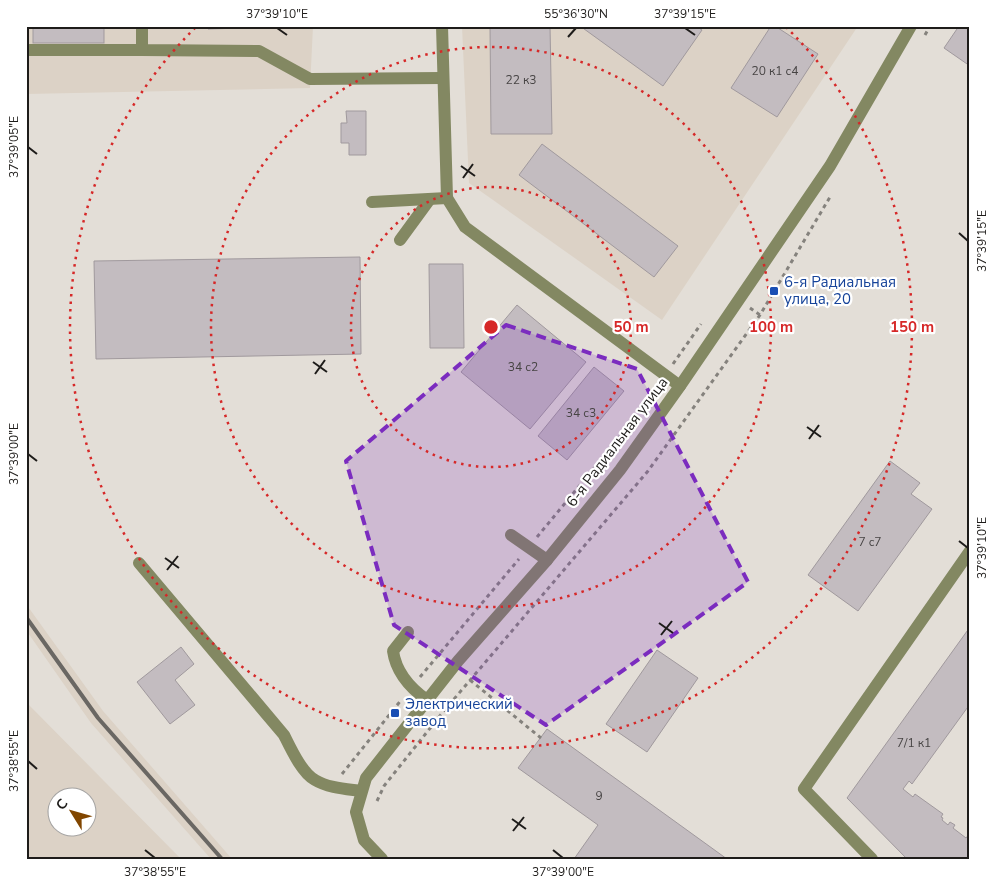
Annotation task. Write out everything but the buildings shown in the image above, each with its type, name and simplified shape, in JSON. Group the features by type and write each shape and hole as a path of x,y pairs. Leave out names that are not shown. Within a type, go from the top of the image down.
{"street":[{"path":"142,26 142,50"},
{"path":"442,26 442,78 447,198 465,226 680,386"},
{"name":"6-я Радиальная улица","path":"382,859 364,840 356,812 366,778 426,700 547,560 620,470 680,386 830,166 911,26"},
{"path":"26,50 259,51 310,79 442,78"},
{"path":"372,202 447,198"},
{"path":"400,240 430,199"},
{"path":"511,535 547,560"},
{"path":"872,859 804,788 970,551"},
{"path":"139,563 284,735 296,758 315,780 332,786 361,791"},
{"path":"408,632 393,651 394,662 411,688 426,700"}],"path":[{"path":"332,786 615,443 703,322"},
{"path":"470,680 541,738"}],"highlighted area":[{"path":"506,325 637,369 748,582 546,725 394,625 346,461"}],"shaded area":[{"path":"26,26 313,26 310,88 26,94"},
{"path":"462,26 858,26 662,320 469,183"},
{"path":"26,604 103,711 232,859 211,859 91,723 26,630"},
{"path":"26,702 181,859 26,859"}],"railway":[{"path":"26,617 98,718 222,859"}],"place":[{"name":"6-я Радиальная улица, 20","path":"774,291"},
{"name":"Электрический завод","path":"395,713"}]}
